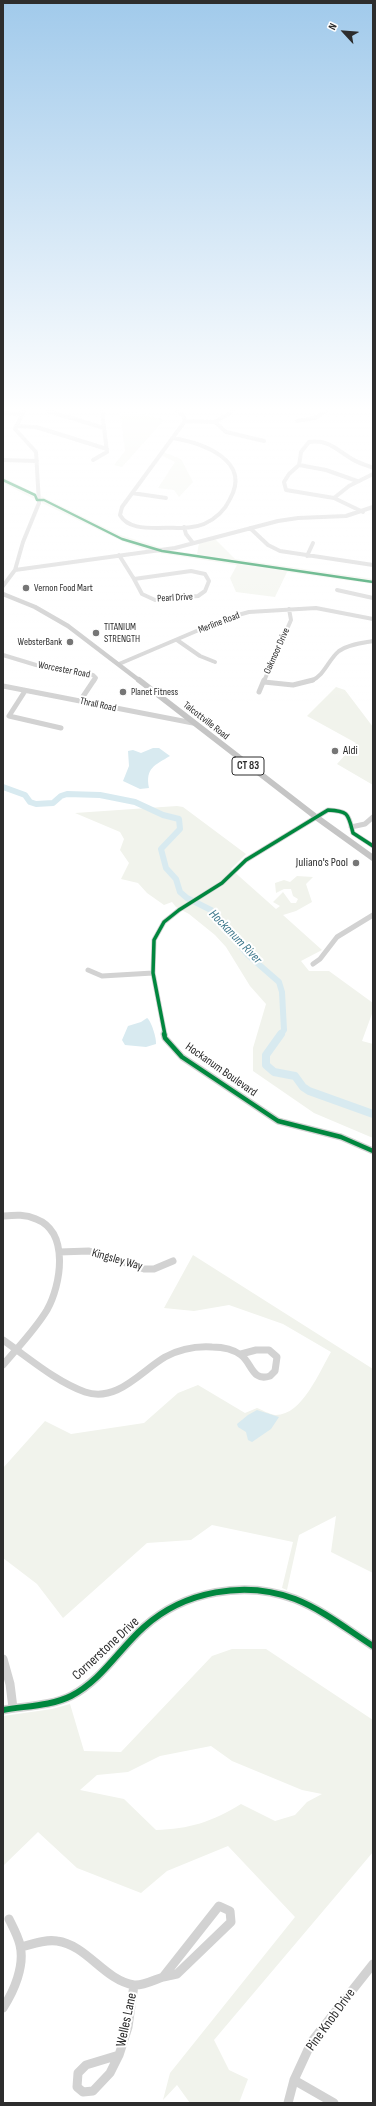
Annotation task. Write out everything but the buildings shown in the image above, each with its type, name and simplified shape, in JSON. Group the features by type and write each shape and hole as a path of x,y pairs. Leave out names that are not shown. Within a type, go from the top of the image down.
{"main road":[{"name":"Talcottville Road","path":"3,594 35,607 68,626 316,818 373,858"}],"street":[{"path":"3,586 15,570 22,542 36,509"},
{"path":"122,509 120,512 121,518 126,523 144,528 189,527 204,524 222,509"},
{"path":"357,509 363,512"},
{"path":"15,570 175,548 287,519 346,516 368,509"},
{"path":"184,527 186,534 195,542"},
{"path":"189,527 190,533 195,542"},
{"path":"250,528 273,548 288,554 373,565"},
{"path":"307,556 313,543"},
{"name":"Pearl Drive","path":"119,555 142,594 155,600 198,596 205,591 209,581 204,574 191,571 134,579"},
{"path":"336,590 373,598"},
{"name":"Merline Road","path":"118,664 238,614 289,609 323,609 373,619"},
{"name":"Oakmoor Drive","path":"259,692 291,620 289,609"},
{"path":"177,640 200,656 214,662"},
{"path":"264,682 289,685 307,683 321,675 340,651 345,648 373,641"},
{"name":"Worcester Road","path":"3,655 23,663 37,664 93,675 96,678 80,701"},
{"name":"Thrall Road","path":"3,686 193,723"},
{"path":"25,691 9,716 61,728"},
{"name":"Hockanum Boulevard","path":"351,827 348,815 343,811 328,810 246,860 222,883 172,915 159,930 154,940 153,973 165,1038 182,1057 278,1122 341,1137 373,1151"},
{"path":"373,817 365,824 351,827 353,833 360,839 373,846"},
{"path":"312,964 322,958 330,944 338,936 359,925 373,915"},
{"path":"88,970 102,976 153,973"},
{"path":"3,1214 34,1217 48,1226 56,1237 60,1252 57,1286 51,1303 3,1365"},
{"name":"Kingsley Way","path":"60,1252 89,1251 144,1269 154,1269 173,1261"},
{"path":"3,1340 73,1385 87,1392 101,1394 117,1391 167,1356 187,1349 210,1347 241,1354 256,1350 269,1350 277,1357 278,1366 275,1373 266,1377 258,1376 250,1371 241,1354"},
{"name":"Cornerstone Drive","path":"3,1710 48,1703 71,1696 100,1674 145,1627 173,1607 204,1595 233,1590 258,1590 294,1598 316,1609 373,1646"},
{"path":"3,1659 10,1684 13,1708"},
{"path":"21,1947 49,1940 59,1941 75,1948 115,1977 134,1985 148,1984 163,1977 177,1974 231,1922 230,1911 219,1906 163,1977"},
{"path":"3,2008 12,1995 20,1964 21,1947 9,1919"},
{"name":"Pine Knob Drive","path":"288,2103 294,2080 312,2041 373,1964"},
{"name":"Welles Lane","path":"119,2055 128,2027 134,1985"},
{"path":"294,2080 334,2103"}],"shaded area":[{"path":"55,509 68,509 120,535 162,548 147,550 124,542"},
{"path":"215,539 235,559 373,579 373,584 287,572 275,597 236,592 230,578 237,565 152,552 167,550 197,554 199,543"},
{"path":"336,687 345,690 373,727 373,785 337,764 356,743 307,716"},
{"path":"153,748 159,748 170,756 150,771 148,776 149,788 140,789 123,781 129,766 128,751 133,750 141,753"},
{"path":"177,806 183,807 246,854 231,869 276,909 280,906 273,902 283,892 291,903 296,903 298,899 293,896 291,889 284,889 276,893 275,883 284,880 290,882 297,876 313,877 306,884 312,902 296,911 283,915 322,950 301,961 309,971 329,971 373,1003 373,1011 362,1041 373,1044 373,1138 314,1113 253,1071 253,1048 266,1004 250,986 226,947 215,935 189,914 176,907 172,902 164,905 147,893 138,883 121,879 129,863 120,850 124,839 120,832 75,813"},
{"path":"147,1018 149,1019 156,1038 156,1044 146,1047 125,1045 122,1040 128,1026 141,1022"},
{"path":"193,1255 373,1369 373,1573 331,1552 336,1516 299,1535 287,1590 282,1588 293,1542 212,1525 191,1540 147,1543 63,1618 37,1584 3,1558 3,1468 45,1421 71,1434 144,1423 178,1393 198,1385 245,1413 257,1408 275,1415 285,1413 301,1401 309,1391 331,1352 283,1324 229,1305 194,1311 164,1308"},
{"path":"257,1410 279,1417 271,1429 252,1442 248,1440 246,1432 238,1427 237,1424"},
{"path":"232,1649 266,1649 373,1720 373,1852 214,2040 229,2070 248,2079 239,2103 190,2103 177,2085 163,2100 170,2073 295,1917 228,1846 167,1871 141,1893 77,1868 38,1832 3,1866 3,1716 52,1709 70,1704 84,1751 121,1752 212,1656","holes":["211,1746 232,1761 302,1790 322,1794 307,1802 295,1815 275,1821 241,1804 210,1820 190,1826 156,1830 124,1799 80,1790 97,1775 128,1772 160,1756"]}],"waterway":[{"name":"Hockanum River","path":"3,787 25,795 30,802 36,804 53,803 61,796 67,794 100,795 135,802 163,815 179,819 180,829 161,849 166,868 176,879 180,892 187,898 211,910 248,955 279,982 282,992 284,1030 280,1035"},
{"name":"Hockanum River","path":"281,1034 266,1055 266,1065 274,1072 295,1076 303,1087 309,1091 373,1114"}],"cycle path":[{"path":"63,509 122,539 162,551 373,582"},
{"path":"373,846 353,833 348,815 343,811 328,810 246,860 222,883 179,910 164,922 154,940 153,973 165,1038 182,1057 278,1121 341,1137 373,1151"},
{"path":"3,1710 46,1704 71,1696 92,1682 144,1627 160,1615 177,1605 196,1597 216,1592 256,1590 276,1593 295,1599 325,1614 373,1646"}],"place":[{"name":"Vernon Food Mart","path":"26,588"},
{"name":"TITANIUM STRENGTH","path":"96,633"},
{"name":"WebsterBank","path":"70,642"},
{"name":"Planet Fitness","path":"123,692"},
{"name":"Aldi","path":"335,751"},
{"name":"Juliano's Pool","path":"356,863"}]}
